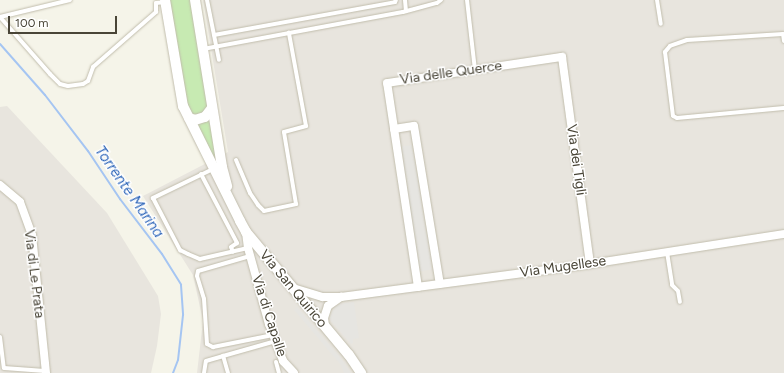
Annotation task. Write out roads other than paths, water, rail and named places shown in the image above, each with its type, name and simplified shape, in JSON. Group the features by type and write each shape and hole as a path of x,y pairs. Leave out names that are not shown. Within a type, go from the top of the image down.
{"street":[{"name":"Via San Quirico","path":"195,0 222,167 231,201"},
{"name":"Via San Quirico","path":"160,1 183,106 246,232 349,355 361,373"},
{"name":"Via delle Querce","path":"418,287 386,82 562,57"},
{"name":"Via dei Tigli","path":"562,57 590,264"},
{"path":"189,118 195,120 205,117 212,108"},
{"path":"394,129 414,126 440,284"},
{"name":"Via di Le Prata","path":"0,185 20,202 32,235 46,372"},
{"name":"Via di Capalle","path":"246,232 249,252 283,362 294,373"},
{"name":"Via Mugellese","path":"292,287 323,297 341,297 590,264 784,234"},
{"path":"312,311 314,304 323,297"},
{"name":"Via Mugellese","path":"312,311 328,306 341,297"},
{"path":"325,326 324,318 328,306"}],"lane":[{"path":"70,0 0,17 50,74 60,84 68,86 83,84 88,81 93,67 156,12 160,1"},
{"path":"207,0 219,60"},
{"path":"214,35 395,2 396,0"},
{"path":"405,0 406,11"},
{"path":"202,50 406,11 437,3 442,0"},
{"path":"467,0 475,70"},
{"path":"657,0 661,24"},
{"path":"236,160 250,193 264,211 296,204 284,132 306,126 289,33"},
{"path":"784,41 783,34 687,40 670,46 665,52 673,116 677,118 784,108"},
{"path":"213,168 153,198 180,250 200,260 233,252 249,252"},
{"path":"201,174 237,243 231,247 233,252"},
{"path":"249,252 198,271 197,276 204,299 207,344 213,347 275,338"},
{"path":"667,252 672,285 678,291 680,302"},
{"path":"0,337 4,368 46,372"},
{"path":"204,373 206,361 275,338"},
{"path":"223,356 228,373"},
{"path":"276,362 278,373"}],"waterway":[{"name":"Torrente Marina","path":"0,44 45,95 88,151 120,199 162,254 181,285 183,315 178,360 173,373"}]}
